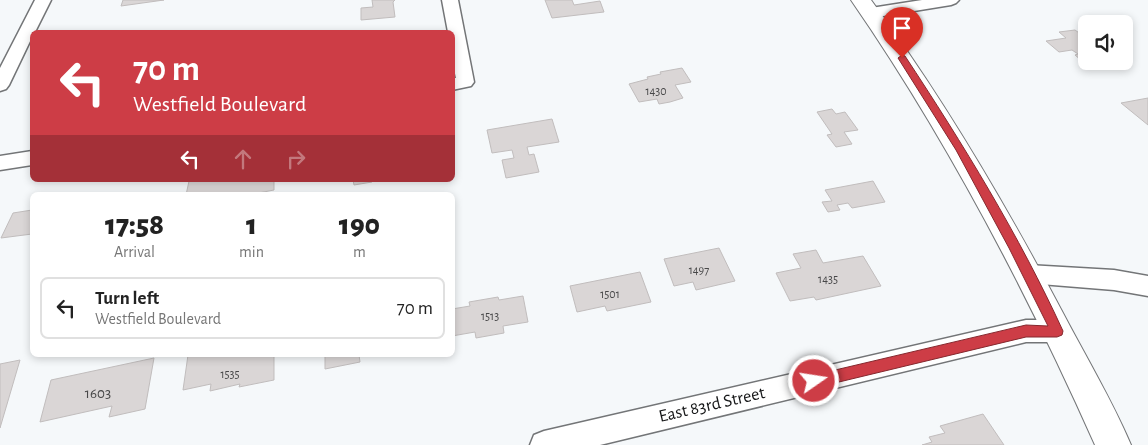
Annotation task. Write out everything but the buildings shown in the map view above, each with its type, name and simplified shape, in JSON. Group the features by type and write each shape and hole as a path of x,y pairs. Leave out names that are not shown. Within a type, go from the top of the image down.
{"street":[{"path":"0,84 43,0"},
{"path":"450,0 453,30"},
{"path":"951,0 866,7 938,113 1005,230 1113,445"},
{"path":"455,46 459,83"},
{"path":"0,163 30,158"},
{"path":"1028,274 1114,280 1148,286"},
{"name":"East 83rd Street","path":"544,445 1026,331 1057,331"}],"route":[{"path":"814,381 1026,331 1057,331 1014,246 960,149 902,58"}]}
